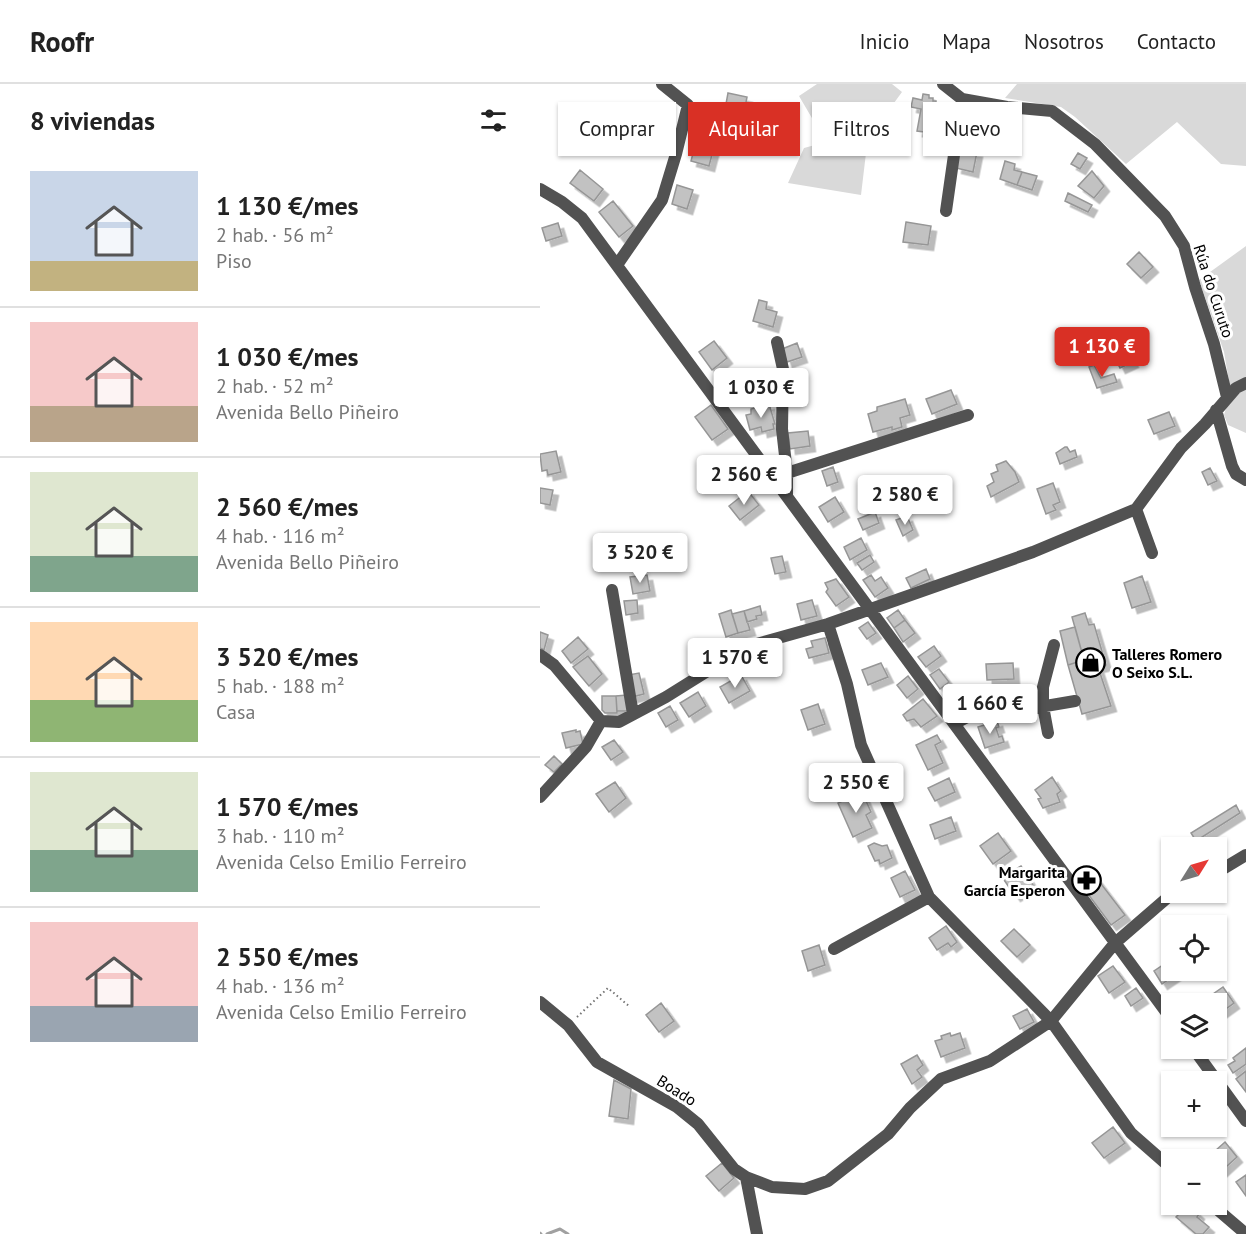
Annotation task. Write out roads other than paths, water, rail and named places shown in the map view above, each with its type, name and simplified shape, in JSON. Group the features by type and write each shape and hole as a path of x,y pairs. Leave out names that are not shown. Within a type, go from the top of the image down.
{"street":[{"path":"617,265 662,200 676,154 688,105 662,84"},
{"name":"Rúa do Curuto","path":"942,84 963,99 1007,107 1052,111 1095,144 1165,216 1184,246 1214,344 1227,397"},
{"path":"946,211 963,99"},
{"path":"540,189 562,202 582,218 1161,1005"},
{"path":"777,342 783,369 782,429 787,496"},
{"path":"540,655 554,664 602,721 619,722 666,697 746,647 828,624 1033,552 1136,509 1181,448 1236,388 1246,383"},
{"path":"1216,410 1232,466 1236,474 1246,480"},
{"path":"787,473 968,415"},
{"path":"1136,509 1152,553"},
{"path":"612,590 633,714"},
{"path":"828,624 847,684 861,745 929,897 1051,1021 1131,1133 1161,1159"},
{"path":"1048,733 1043,706 1043,687 1054,645"},
{"path":"954,724 973,714 1075,701"},
{"path":"540,797 586,747 602,721"},
{"path":"1227,866 1246,855"},
{"path":"834,949 929,897"},
{"path":"746,1177 772,1187 805,1189 828,1181 888,1134 910,1108 941,1079 990,1061 1051,1021 1115,943 1161,903"},
{"name":"Boado","path":"540,1002 568,1025 597,1062 677,1107 698,1124 734,1169 746,1177"},
{"path":"1201,1059 1246,1121"},
{"path":"746,1177 757,1234"},
{"path":"1224,1215 1246,1234"}],"waterway":[{"path":"547,1234 560,1229 568,1234"}],"place":[{"name":"Talleres Romero O Seixo S.L.","path":"1091,663"},
{"name":"Margarita García Esperon","path":"1086,881"}]}
